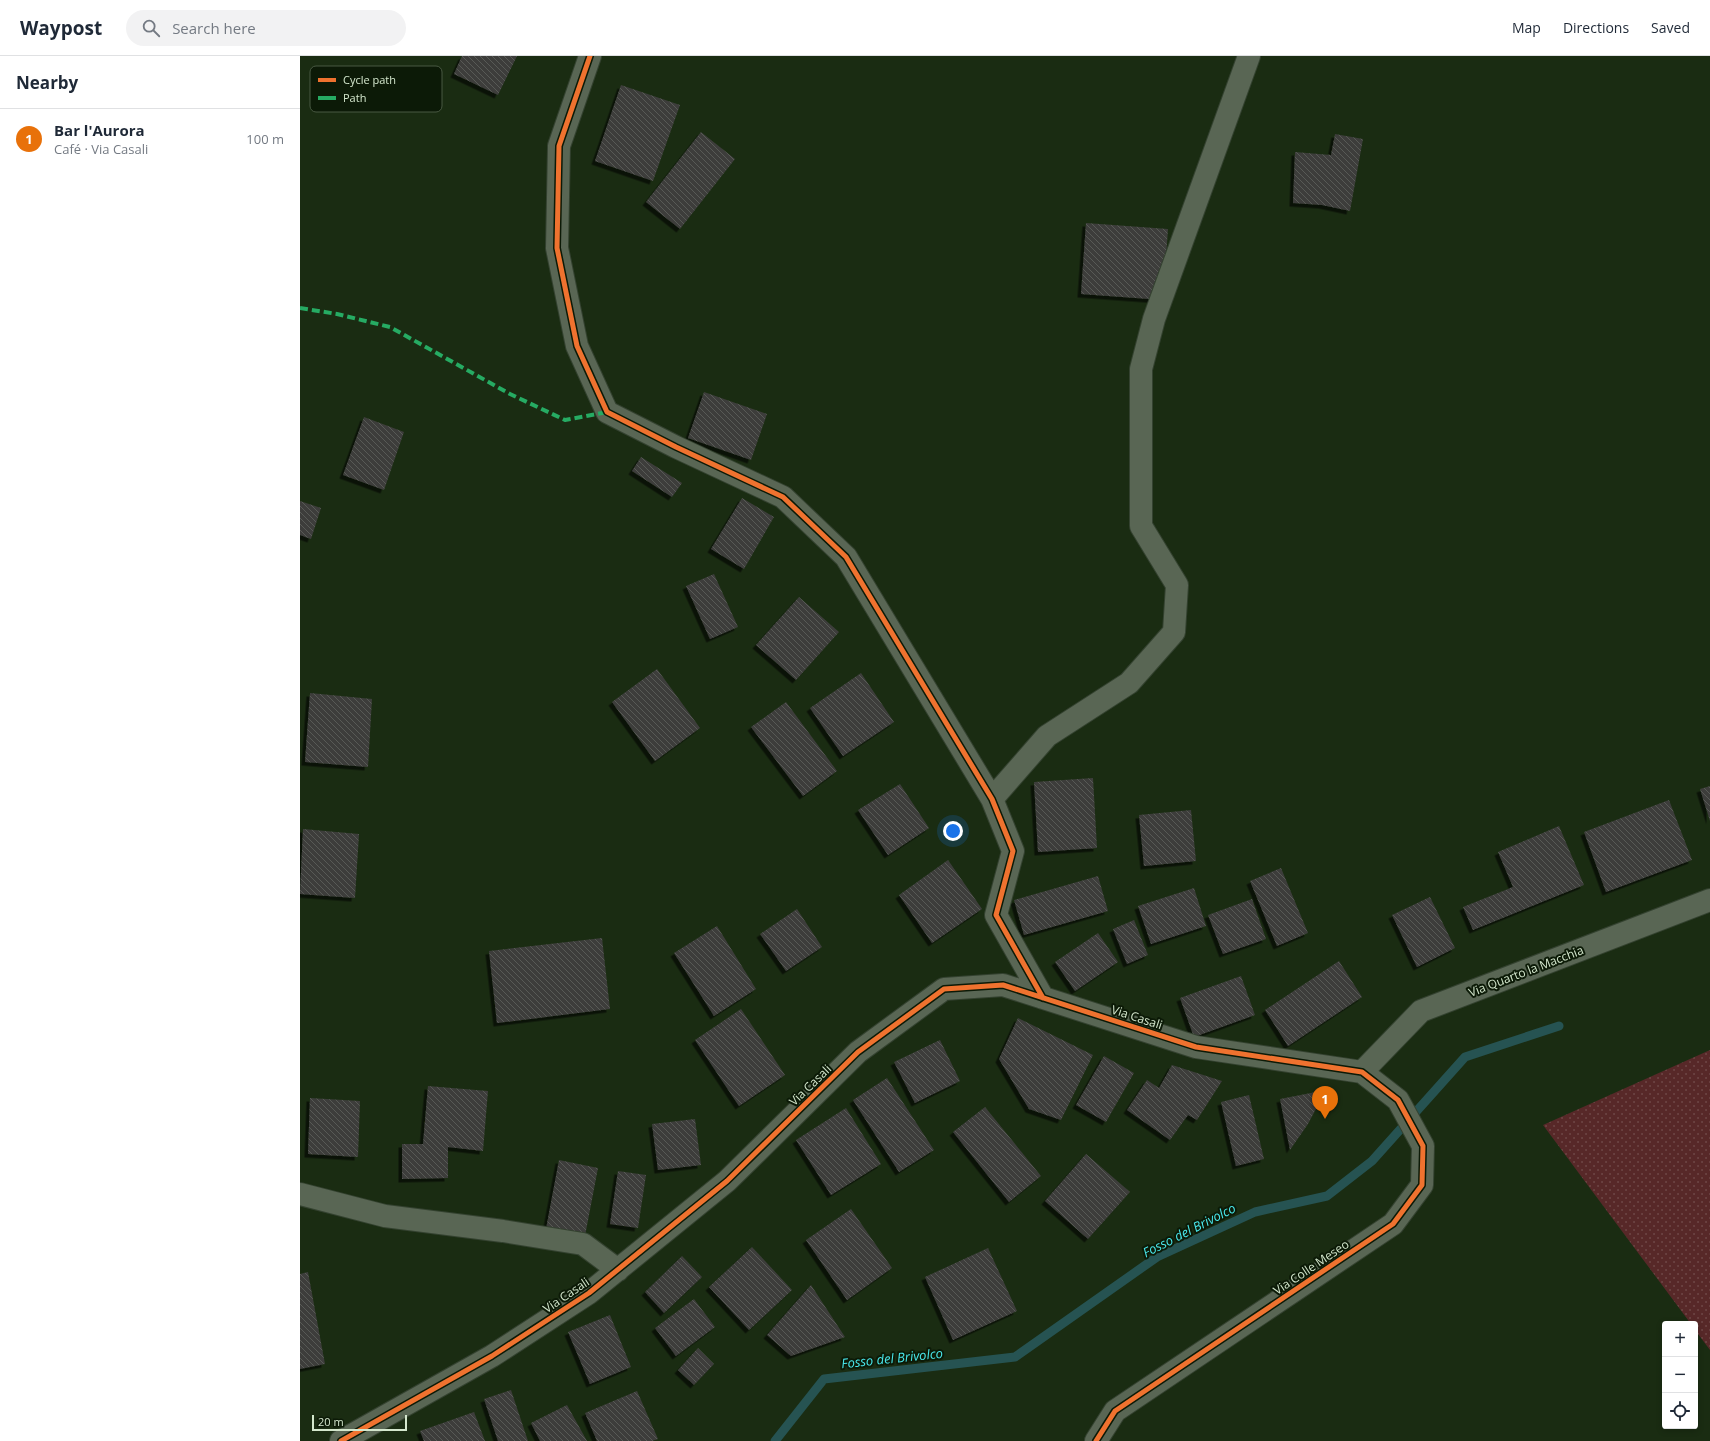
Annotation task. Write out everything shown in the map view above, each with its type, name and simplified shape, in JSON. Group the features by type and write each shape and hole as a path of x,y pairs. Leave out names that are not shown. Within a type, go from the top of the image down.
{"street":[{"path":"590,56 559,146 557,248 577,346 607,412 676,447 783,497 846,557 992,799 1013,851 996,915 1043,998"},
{"path":"992,799 1047,736 1129,683 1174,632 1177,585 1141,526 1141,369 1154,319 1250,56"},
{"name":"Via Quarto la Macchia","path":"1362,1072 1421,1011 1710,900"},
{"name":"Via Casali","path":"341,1441 492,1356 589,1293 727,1181 858,1052 944,989 1003,985 1196,1047 1362,1072"},
{"name":"Via Colle Meseo","path":"1096,1441 1115,1411 1393,1224 1422,1186 1424,1146 1398,1100 1362,1072"},
{"path":"300,1194 385,1216 503,1231 583,1244 618,1270"}],"shaded area":[{"path":"1710,1050 1710,1350 1698,1334 1698,1321 1689,1321 1543,1125"}],"building":[{"path":"462,56 517,56 498,95 454,74"},
{"path":"621,85 680,105 653,181 595,161"},
{"path":"701,132 735,159 680,229 646,202"},
{"path":"1335,134 1363,139 1350,211 1322,205 1293,203 1295,152 1331,155"},
{"path":"1086,223 1168,229 1163,300 1081,294"},
{"path":"704,392 767,414 751,460 688,438"},
{"path":"364,417 404,432 384,490 343,475"},
{"path":"641,457 682,483 672,497 632,471"},
{"path":"742,498 774,517 744,569 711,549"},
{"path":"300,501 321,508 311,539 300,535"},
{"path":"714,574 738,627 710,639 686,586"},
{"path":"799,597 839,632 796,680 756,645"},
{"path":"657,669 700,728 655,761 612,702"},
{"path":"861,673 894,722 843,756 810,708"},
{"path":"310,693 372,699 368,767 305,762"},
{"path":"786,702 837,771 803,796 751,727"},
{"path":"1093,778 1097,848 1038,852 1034,782"},
{"path":"900,784 929,828 888,855 858,810"},
{"path":"1710,786 1710,821 1700,789"},
{"path":"1669,800 1692,860 1606,892 1584,832"},
{"path":"1191,810 1196,861 1144,866 1139,815"},
{"path":"1559,826 1584,885 1473,930 1463,907 1513,887 1498,852"},
{"path":"303,829 359,834 355,898 300,894"},
{"path":"948,860 982,909 932,943 899,895"},
{"path":"1281,868 1308,933 1277,946 1250,881"},
{"path":"1098,876 1108,911 1024,935 1014,900"},
{"path":"1194,888 1206,926 1151,944 1138,906"},
{"path":"1430,897 1455,948 1417,967 1392,915"},
{"path":"1252,899 1266,939 1223,954 1208,915"},
{"path":"797,909 822,947 786,971 760,934"},
{"path":"1134,920 1148,955 1127,964 1113,929"},
{"path":"717,926 756,989 714,1016 674,953"},
{"path":"1098,933 1118,962 1075,991 1055,962"},
{"path":"602,938 610,1009 497,1023 489,951"},
{"path":"1339,961 1362,997 1288,1046 1265,1010"},
{"path":"1241,976 1255,1015 1194,1037 1180,998"},
{"path":"741,1009 785,1075 739,1106 695,1040"},
{"path":"1018,1018 1093,1055 1061,1120 1029,1109 999,1059"},
{"path":"940,1040 960,1081 915,1103 894,1062"},
{"path":"1104,1056 1134,1073 1106,1122 1076,1105"},
{"path":"1172,1065 1222,1081 1197,1120 1188,1115 1170,1140 1127,1110 1147,1080 1159,1088"},
{"path":"887,1078 934,1150 899,1172 853,1100"},
{"path":"428,1086 488,1091 483,1151 448,1147 448,1178 402,1179 402,1144 423,1144"},
{"path":"1326,1090 1308,1124 1290,1150 1280,1099"},
{"path":"1249,1095 1264,1159 1236,1166 1221,1102"},
{"path":"310,1098 360,1101 358,1157 308,1154"},
{"path":"985,1107 1041,1176 1009,1202 953,1132"},
{"path":"846,1108 881,1164 831,1195 796,1140"},
{"path":"695,1119 701,1165 658,1170 652,1124"},
{"path":"1086,1154 1130,1192 1088,1239 1045,1201"},
{"path":"559,1160 598,1168 585,1236 546,1229"},
{"path":"618,1171 646,1175 638,1228 610,1224"},
{"path":"851,1209 892,1268 847,1300 806,1240"},
{"path":"752,1247 792,1290 749,1330 709,1287"},
{"path":"988,1248 1017,1311 953,1340 925,1277"},
{"path":"682,1256 702,1277 664,1313 645,1292"},
{"path":"308,1272 325,1364 300,1369 300,1274"},
{"path":"811,1285 845,1337 791,1356 767,1335"},
{"path":"694,1299 715,1327 676,1356 655,1328"},
{"path":"610,1315 631,1367 590,1384 568,1332"},
{"path":"698,1348 714,1364 694,1385 678,1370"},
{"path":"511,1390 528,1441 498,1441 484,1399"},
{"path":"637,1391 658,1439 652,1441 597,1441 585,1413"},
{"path":"567,1405 587,1441 540,1441 531,1423"},
{"path":"474,1412 485,1441 424,1441 420,1431"}],"waterway":[{"name":"Fosso del Brivolco","path":"775,1441 824,1379 1015,1357 1157,1257 1255,1212 1327,1196 1372,1161 1465,1057 1559,1026"}],"marked path":[{"path":"300,308 337,314 390,327 510,394 565,420 607,412"}],"cycle path":[{"path":"590,56 559,146 557,248 577,346 607,412 676,447 783,497 846,557 992,799 1013,851 996,915 1043,998"},
{"path":"341,1441 492,1356 589,1293 727,1181 858,1052 944,989 1003,985 1196,1047 1362,1072 1398,1100 1423,1146 1422,1185 1393,1224 1115,1411 1096,1441"}],"place":[{"name":"Bar l'Aurora","path":"1325,1119"}]}
